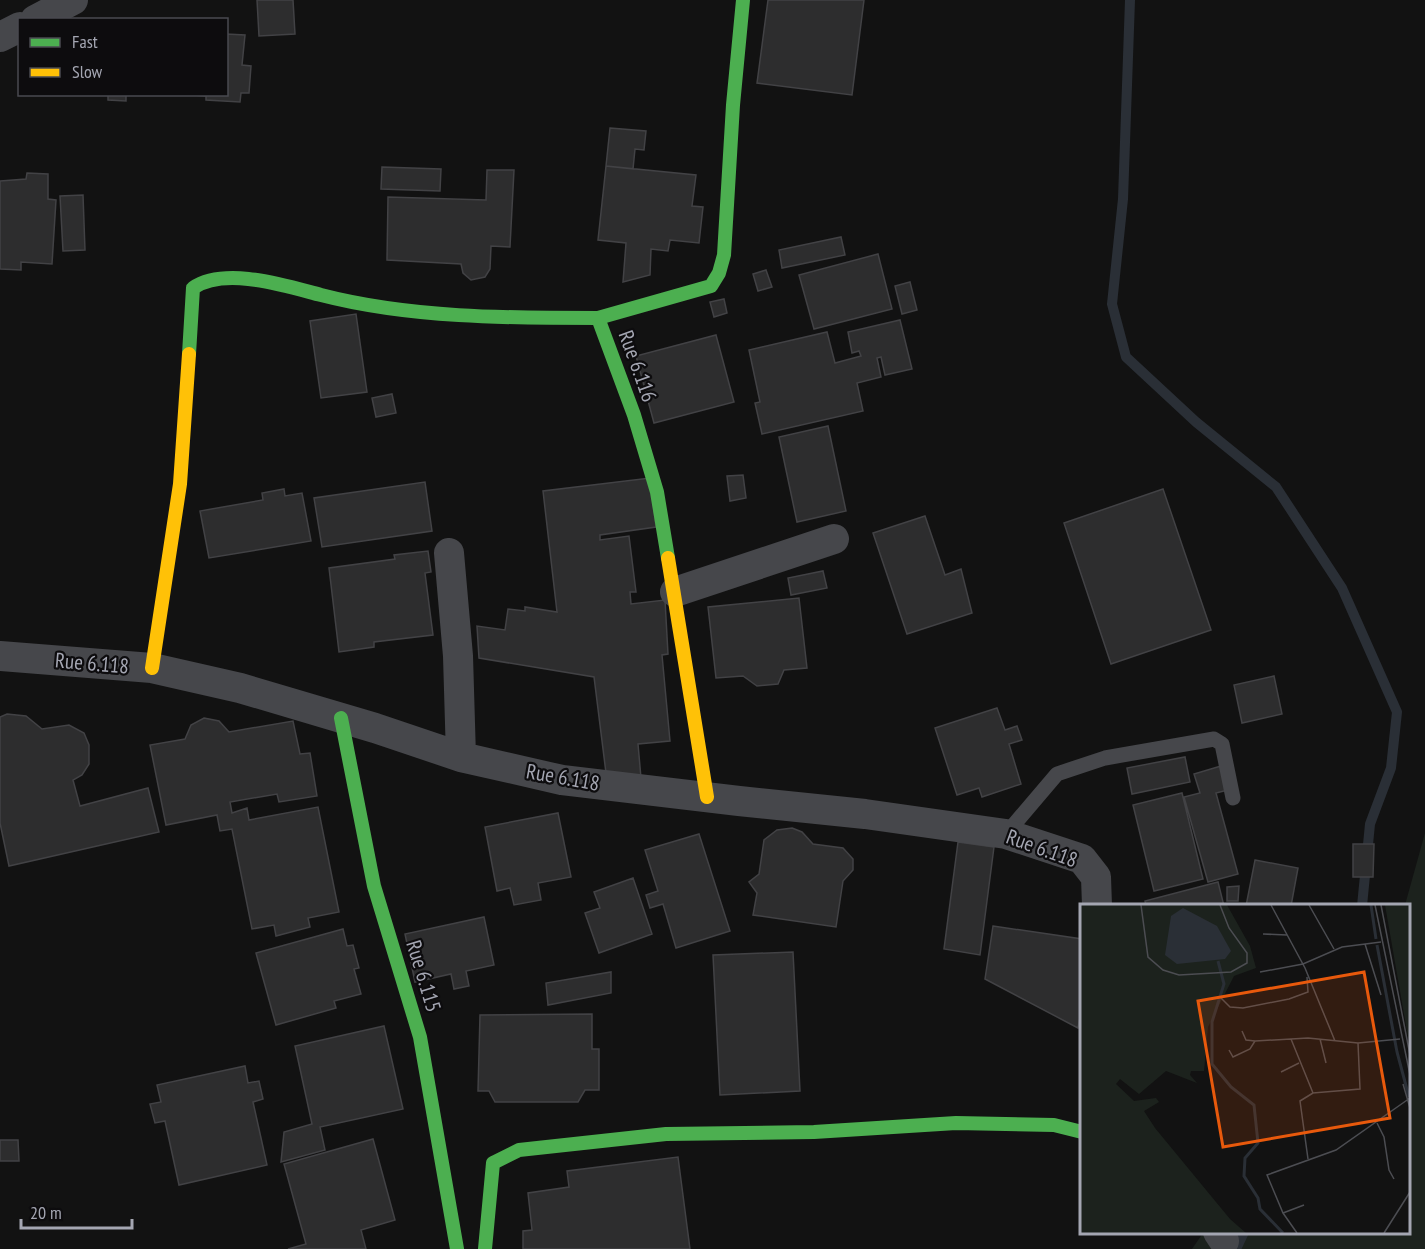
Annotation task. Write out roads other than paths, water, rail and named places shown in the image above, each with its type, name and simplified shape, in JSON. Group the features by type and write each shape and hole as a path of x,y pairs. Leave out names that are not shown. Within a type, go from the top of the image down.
{"street":[{"path":"39,18 73,0"},
{"path":"598,318 711,286 719,273 724,255 733,105 743,0"},
{"path":"0,37 18,28"},
{"name":"Rue 6.116","path":"152,668 180,484 193,288 202,280 223,277 291,286 354,302 432,312 538,319 598,318 634,415 657,492 707,798"},
{"path":"675,592 834,539"},
{"path":"449,553 458,656 461,757"},
{"name":"Rue 6.118","path":"0,656 152,668 240,688 461,757 562,780 865,814 1006,834 1082,859 1096,877 1097,904"},
{"name":"Rue 6.115","path":"341,718 374,886 420,1037 457,1249"},
{"path":"485,1249 493,1163 519,1150 666,1134 814,1132 956,1123 1054,1125 1080,1132"}],"lane":[{"path":"1006,834 1057,774 1105,758 1214,739 1222,744 1233,798"}],"waterway":[{"path":"1130,0 1123,199 1112,304 1126,357 1196,422 1276,487 1342,588 1397,712 1391,768 1370,824 1362,904"},
{"path":"1236,1249 1243,1234"}]}
